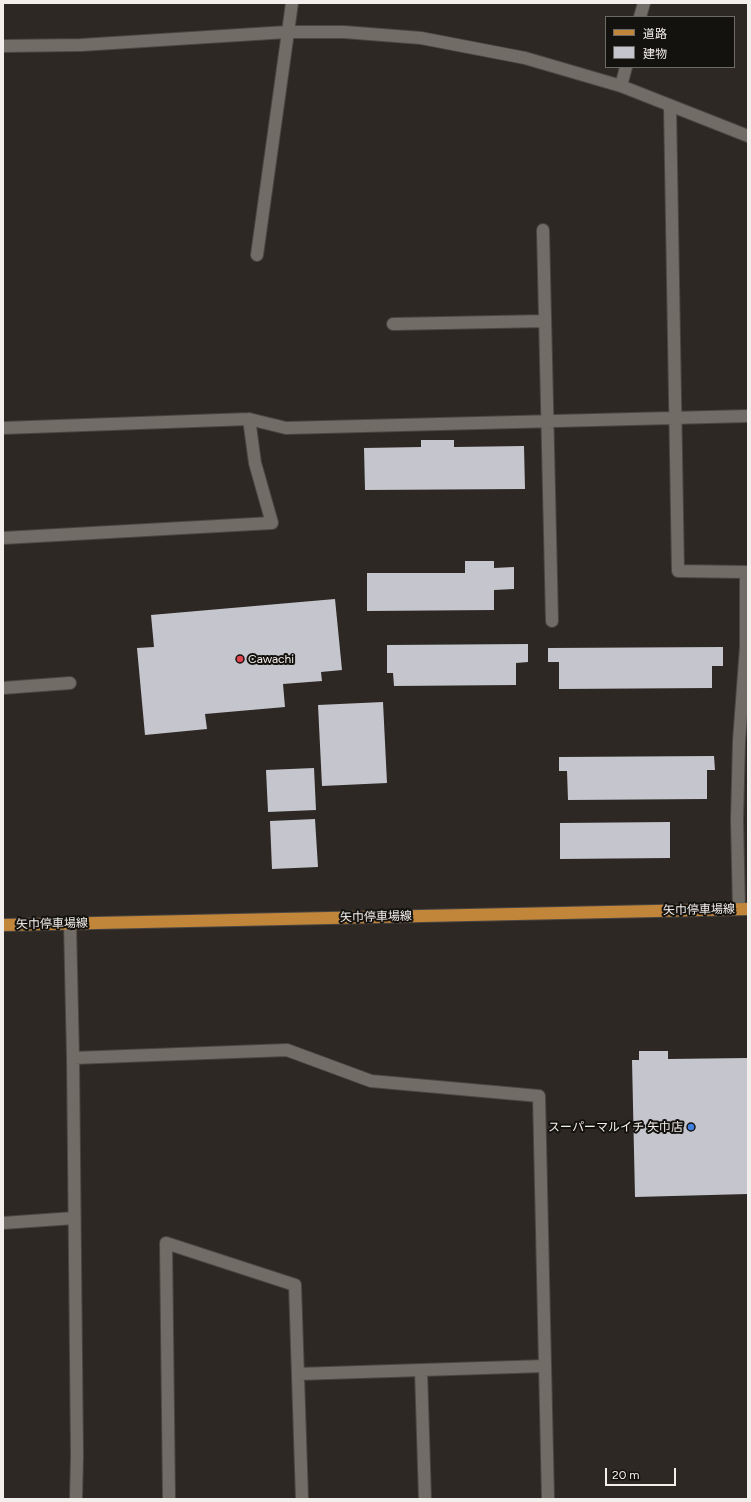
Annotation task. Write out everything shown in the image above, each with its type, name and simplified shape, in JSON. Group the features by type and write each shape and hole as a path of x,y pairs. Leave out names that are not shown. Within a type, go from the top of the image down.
{"main road":[{"name":"矢巾停車場線","path":"3,925 743,909"}],"street":[{"path":"257,255 292,3"},
{"path":"3,46 81,45 287,32 344,32 421,38 525,58 621,86 748,136"},
{"path":"621,86 626,68"},
{"path":"670,106 678,570 746,572 746,647 739,741 737,820 743,909"},
{"path":"542,230 552,621"},
{"path":"393,324 545,321"},
{"path":"3,428 249,419 286,428 748,416"},
{"path":"3,538 272,523 255,464 249,419"},
{"path":"3,688 70,683"},
{"path":"70,924 73,1058 77,1456 76,1499"},
{"path":"73,1058 287,1050 371,1081 539,1096 548,1499"},
{"path":"3,1223 74,1218"},
{"path":"169,1499 166,1243 295,1285 302,1499"},
{"path":"298,1374 545,1366"},
{"path":"421,1370 425,1499"}],"building":[{"path":"421,440 454,440 454,447 524,446 525,489 365,490 364,448 421,447"},
{"path":"465,561 494,561 494,568 514,567 514,589 494,590 494,610 367,611 367,573 465,573"},
{"name":"Cawachi","path":"335,599 342,670 321,672 322,681 283,684 285,707 205,714 207,729 145,735 137,648 154,647 151,615"},
{"path":"528,644 528,662 516,663 516,685 394,686 393,673 387,673 387,645"},
{"path":"723,647 723,666 712,666 712,688 559,689 559,662 548,662 548,648"},
{"path":"383,702 387,783 322,786 318,705"},
{"path":"714,756 715,770 707,770 707,799 568,800 567,771 559,771 559,757"},
{"path":"314,768 316,810 268,812 266,770"},
{"path":"315,819 318,867 272,869 270,821"},
{"path":"670,822 670,858 560,859 560,823"},
{"name":"スーパーマルイチ 矢巾店","path":"639,1051 668,1051 668,1059 748,1058 748,1194 635,1197 632,1060 639,1060"}],"place":[{"name":"Cawachi","path":"240,659"},
{"name":"スーパーマルイチ 矢巾店","path":"691,1127"}]}
